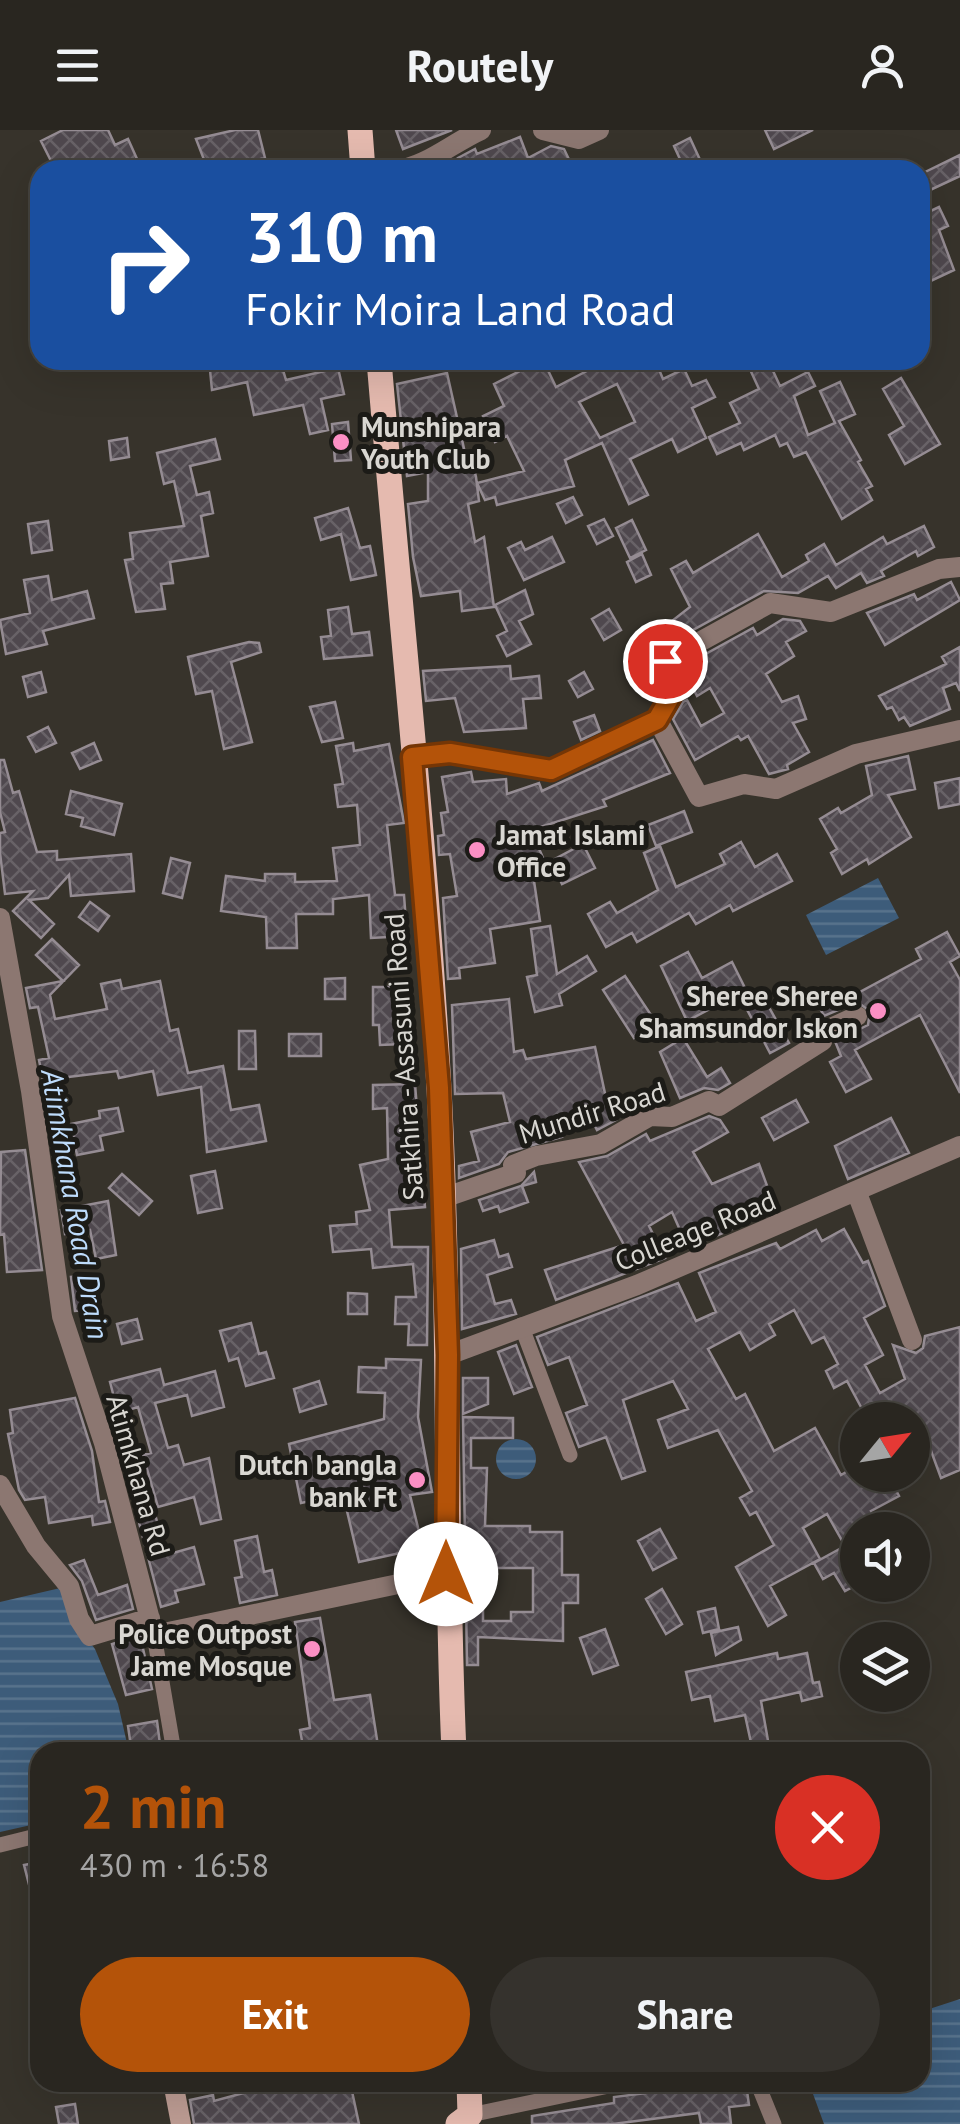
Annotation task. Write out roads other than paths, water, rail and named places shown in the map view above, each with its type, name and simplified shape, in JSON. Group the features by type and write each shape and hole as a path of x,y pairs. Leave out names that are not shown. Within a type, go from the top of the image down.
{"main road":[{"path":"360,130 363,160"},
{"name":"Satkhira - Assasuni Road","path":"380,370 439,1088 448,1355 446,1574 454,1742"},
{"path":"175,2092 181,2124"},
{"path":"464,2120 467,2092"}],"street":[{"path":"426,160 480,130"},
{"path":"543,130 579,139 598,130"},
{"path":"412,757 450,753 551,770 657,720 672,694 665,661 770,603 832,612 940,569 960,567"},
{"path":"657,720 699,797 744,784 776,788 856,754 960,730"},
{"name":"Atimkhana Rd","path":"0,918 62,1316 104,1443 152,1627"},
{"name":"Mundir Road","path":"443,1198 516,1173 514,1165 536,1156 601,1144 650,1116 672,1117 709,1101 719,1106 822,1041 820,1033 856,1016"},
{"name":"Colleage Road","path":"448,1355 637,1285 960,1146"},
{"path":"857,1192 912,1340"},
{"path":"521,1325 570,1454"},
{"path":"0,1485 36,1546 69,1586 79,1619 90,1636 446,1574"},
{"path":"152,1627 172,1742"},
{"path":"0,1845 30,1838"},
{"path":"464,2120 585,2092"},
{"path":"762,2092 774,2124"}],"water":[{"path":"878,878 899,918 826,955 806,915"},
{"path":"516,1439 530,1445 536,1459 530,1473 516,1479 502,1473 496,1459 502,1445"},
{"path":"69,1586 79,1628 95,1649 118,1704 127,1742 30,1742 30,1825 0,1832 0,1602"},
{"path":"960,1999 960,2124 824,2124 812,2092 930,2092 930,2009"}],"place":[{"name":"Munshipara Youth Club","path":"341,442"},
{"name":"Jamat Islami Office","path":"477,850"},
{"name":"Sheree Sheree Shamsundor Iskon","path":"878,1011"},
{"name":"Dutch bangla bank Ft","path":"417,1480"},
{"name":"Police Outpost Jame Mosque","path":"312,1649"}],"water label":[{"name":"Atimkhana Road Drain","path":"76,1204"}]}
